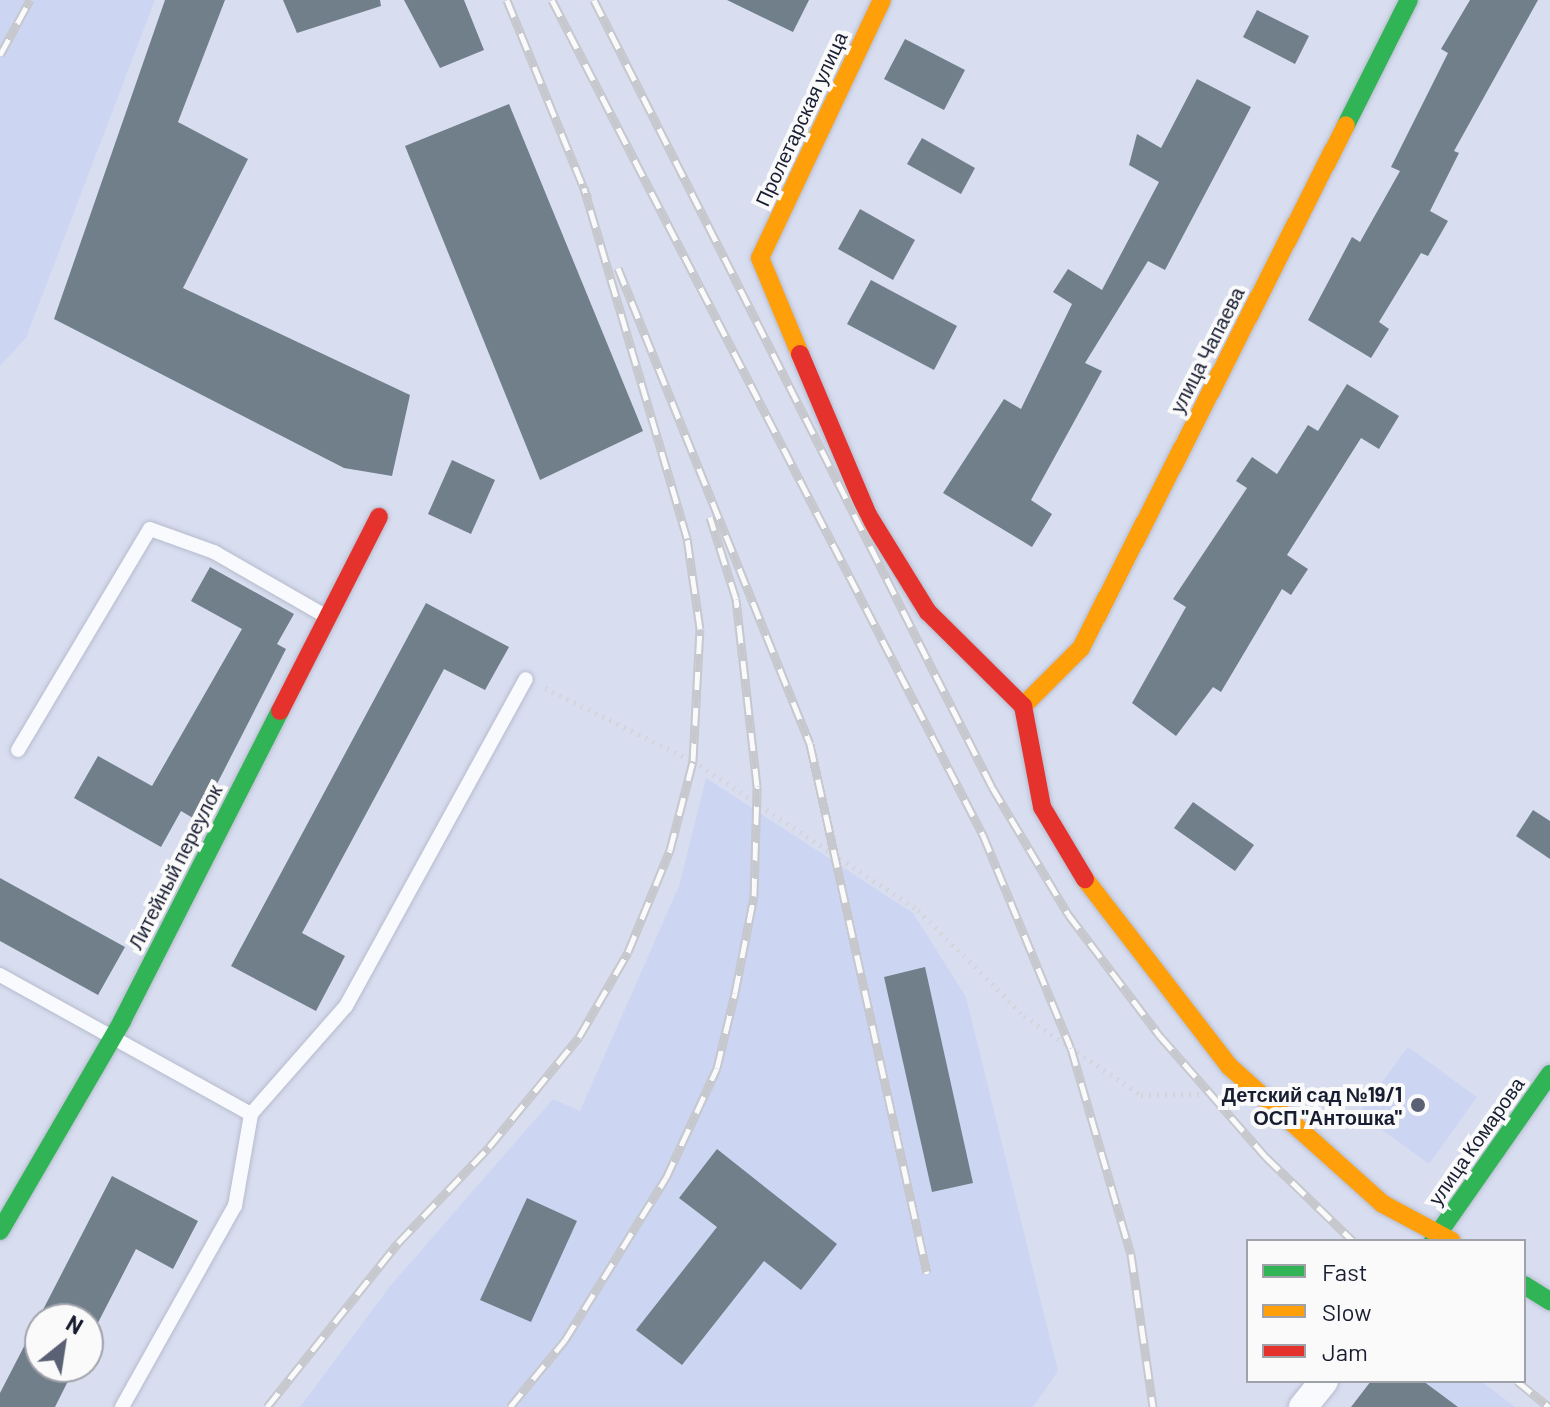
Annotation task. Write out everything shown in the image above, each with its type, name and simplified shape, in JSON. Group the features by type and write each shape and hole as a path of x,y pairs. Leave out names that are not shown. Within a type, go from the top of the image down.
{"street":[{"name":"Пролетарская улица","path":"882,0 760,258 868,515 928,612 1023,706"},
{"name":"улица Чапаева","path":"1023,706 1081,648 1409,0"},
{"name":"Литейный переулок","path":"0,1231 112,1038 379,517"},
{"path":"1023,706 1042,807 1102,907 1229,1066 1383,1204 1441,1238"},
{"name":"улица Комарова","path":"1441,1238 1550,1074"},
{"path":"1526,1286 1550,1301"},
{"path":"1303,1407 1322,1383"}],"lane":[{"path":"18,750 150,529 214,552 327,618"},
{"path":"122,1407 235,1206 251,1114 346,1006 526,679"},
{"path":"0,975 251,1114"}],"path":[{"path":"526,679 693,761 918,910 1024,1016 1141,1095 1258,1093"}],"shaded area":[{"path":"0,0 155,0 26,338 0,366"},
{"path":"706,778 913,913 966,997 1058,1371 1033,1407 300,1407 391,1285 553,1099 580,1111 679,886"},
{"name":"Детский сад №19/1 ОСП \"Антошка\"","path":"1408,1047 1477,1097 1429,1164 1359,1113"},
{"path":"1416,1383 1484,1383 1515,1407 1398,1407"}],"building":[{"path":"165,0 225,0 178,122 248,159 183,288 410,395 392,476 344,468 54,319"},
{"path":"283,0 380,0 381,6 297,33"},
{"path":"404,0 464,0 484,50 440,68"},
{"path":"727,0 809,0 793,32"},
{"path":"1470,0 1538,0 1454,151 1459,153 1430,211 1448,221 1428,256 1421,253 1379,322 1389,329 1371,358 1308,320 1352,237 1360,242 1400,171 1391,167 1448,53 1441,49"},
{"path":"1257,10 1309,36 1295,64 1243,37"},
{"path":"905,39 965,70 944,110 884,79"},
{"path":"1197,79 1251,107 1165,270 1148,261 1085,363 1102,371 1031,500 1052,514 1032,547 943,493 1004,399 1021,409 1072,304 1053,292 1068,269 1102,290 1159,182 1129,165 1137,134 1161,148"},
{"path":"509,104 643,431 540,480 405,146"},
{"path":"922,138 975,168 961,194 907,164"},
{"path":"860,209 915,240 893,280 838,249"},
{"path":"871,280 957,326 934,370 847,324"},
{"path":"1347,384 1399,416 1379,449 1361,438 1287,555 1308,569 1291,595 1282,589 1221,692 1213,687 1176,736 1132,703 1186,607 1173,599 1247,488 1236,481 1252,457 1277,474 1308,425 1318,431"},
{"path":"452,460 495,480 471,534 428,514"},
{"path":"210,567 294,614 277,644 286,649 198,821 181,811 161,847 74,798 98,756 152,786 242,629 191,601"},
{"path":"426,603 509,647 485,690 444,669 302,933 345,956 316,1011 231,966"},
{"path":"1193,802 1254,845 1235,871 1174,828"},
{"path":"1533,810 1550,821 1550,859 1516,836"},
{"path":"0,878 125,947 98,995 0,941"},
{"path":"925,967 973,1183 932,1192 884,977"},
{"path":"717,1149 837,1244 801,1290 764,1261 682,1365 636,1330 717,1227 679,1198"},
{"path":"112,1176 198,1221 173,1269 136,1249 104,1311 104,1303 46,1303"},
{"path":"527,1198 577,1221 531,1322 480,1300"},
{"path":"24,1346 24,1383 67,1383 55,1407 0,1407 0,1393"},
{"path":"1369,1383 1426,1383 1458,1407 1351,1407"}],"railway":[{"path":"0,55 30,0"},
{"path":"507,0 588,198"},
{"path":"552,0 983,835 1071,1048 1131,1254 1153,1407"},
{"path":"594,0 992,787 1068,914 1160,1036 1266,1157 1351,1239"},
{"path":"267,1407 398,1243 489,1147 579,1037 628,952 670,850 693,761 700,629 687,538 584,188"},
{"path":"618,268 810,744 927,1273"},
{"path":"510,1407 565,1340 666,1178 717,1068 735,993 754,896 757,786 736,599 710,517"},
{"path":"1519,1383 1549,1407"}],"traffic: fast":[{"path":"1346,125 1409,0"},
{"path":"0,1231 122,1021 280,711"},
{"path":"1434,1239 1550,1074"},
{"path":"1526,1286 1550,1301"}],"traffic: slow":[{"path":"800,354 760,258 882,0"},
{"path":"1023,706 1081,648 1346,125"},
{"path":"1085,879 1229,1066 1383,1204 1448,1239"}],"traffic: jam":[{"path":"800,354 868,515 928,612 1023,706 1042,807 1085,879"},
{"path":"280,711 379,517"}],"place":[{"name":"Детский сад №19/1 ОСП \"Антошка\"","path":"1418,1105"}]}
